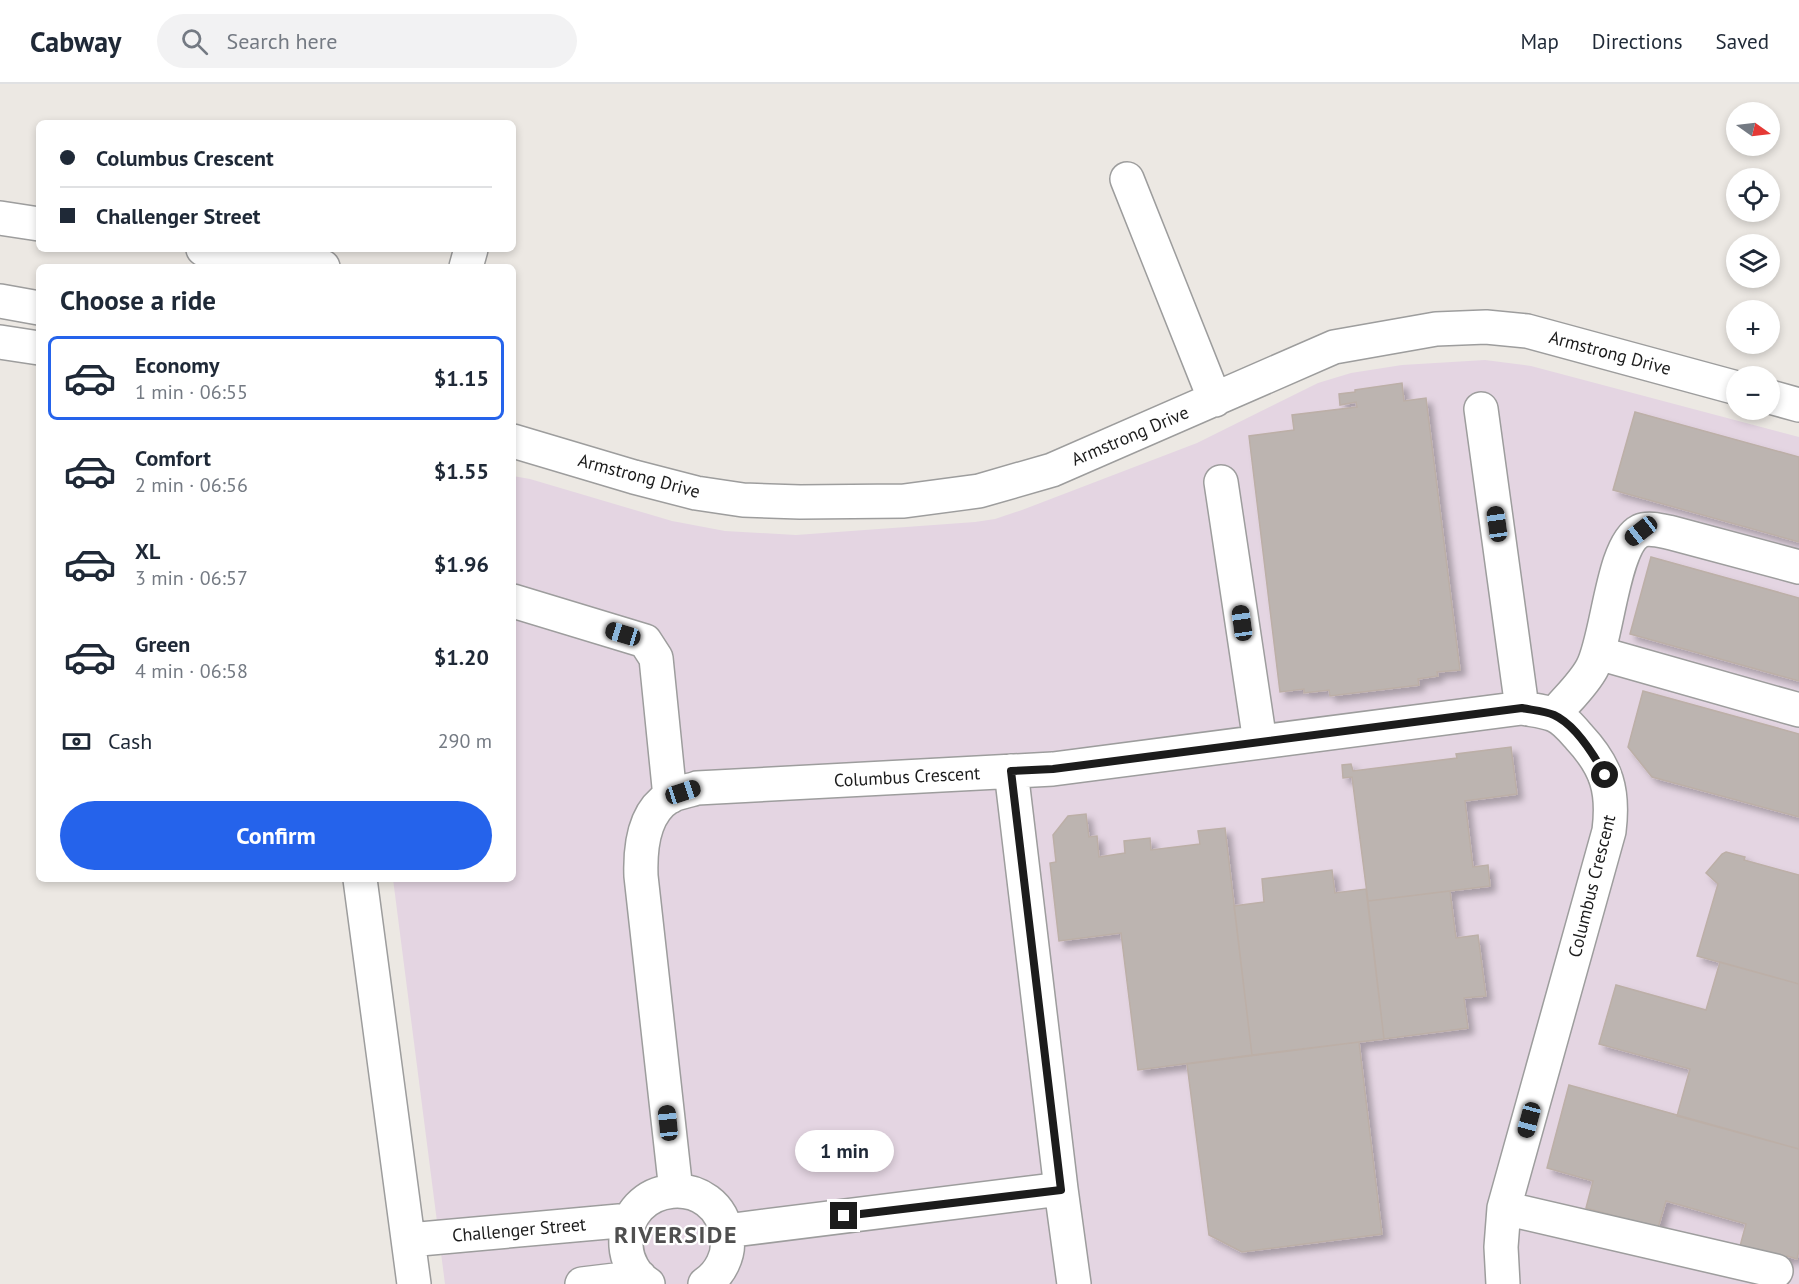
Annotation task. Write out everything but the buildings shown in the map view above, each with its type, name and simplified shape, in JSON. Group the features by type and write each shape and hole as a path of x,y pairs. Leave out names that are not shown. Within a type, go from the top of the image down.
{"street":[{"path":"1127,179 1215,400"},
{"path":"0,219 36,224"},
{"path":"223,252 304,264"},
{"path":"0,301 36,307"},
{"name":"Armstrong Drive","path":"516,442 634,477 708,495 743,500 800,502 904,501 980,491 1052,470 1334,347 1436,328 1486,327 1527,331 1726,385"},
{"path":"0,342 36,348"},
{"path":"1780,400 1799,405"},
{"path":"1481,409 1522,708"},
{"path":"1221,482 1260,742"},
{"path":"1554,715 1592,669 1621,558 1629,540 1641,531 1657,530 1672,533 1799,567"},
{"path":"516,602 645,640 656,658 670,797 654,811 645,830 640,851 676,1191"},
{"path":"1598,653 1799,710"},
{"name":"Columbus Crescent","path":"670,797 697,788 1053,769 1522,708 1554,715 1569,726 1591,750 1605,775 1612,809 1609,831 1504,1208 1501,1247 1503,1284"},
{"path":"1011,771 1074,1284"},
{"path":"360,882 414,1284"},
{"path":"726,1231 1061,1190"},
{"path":"644,1280 633,1269 626,1254 626,1237 630,1220 639,1206 653,1196 669,1191 686,1191 702,1196 715,1207 724,1221 728,1238 726,1255 719,1270 705,1284"},
{"path":"1504,1208 1776,1270"},
{"name":"Challenger Street","path":"409,1240 630,1220"},
{"path":"582,1284 644,1280"}],"shaded area":[{"path":"1485,360 1531,366 1726,418 1726,420 1735,420 1799,437 1799,1284 445,1284 393,882 516,882 516,477 672,521 725,531 796,535 975,522 995,519 1022,510 1197,443 1318,383 1351,373 1402,365"}],"district":[{"name":"RIVERSIDE","path":"676,1235"}],"route":[{"path":"844,1216 1061,1190 1011,771 1053,769 1522,708 1554,715 1569,726 1591,750 1605,775"}]}
